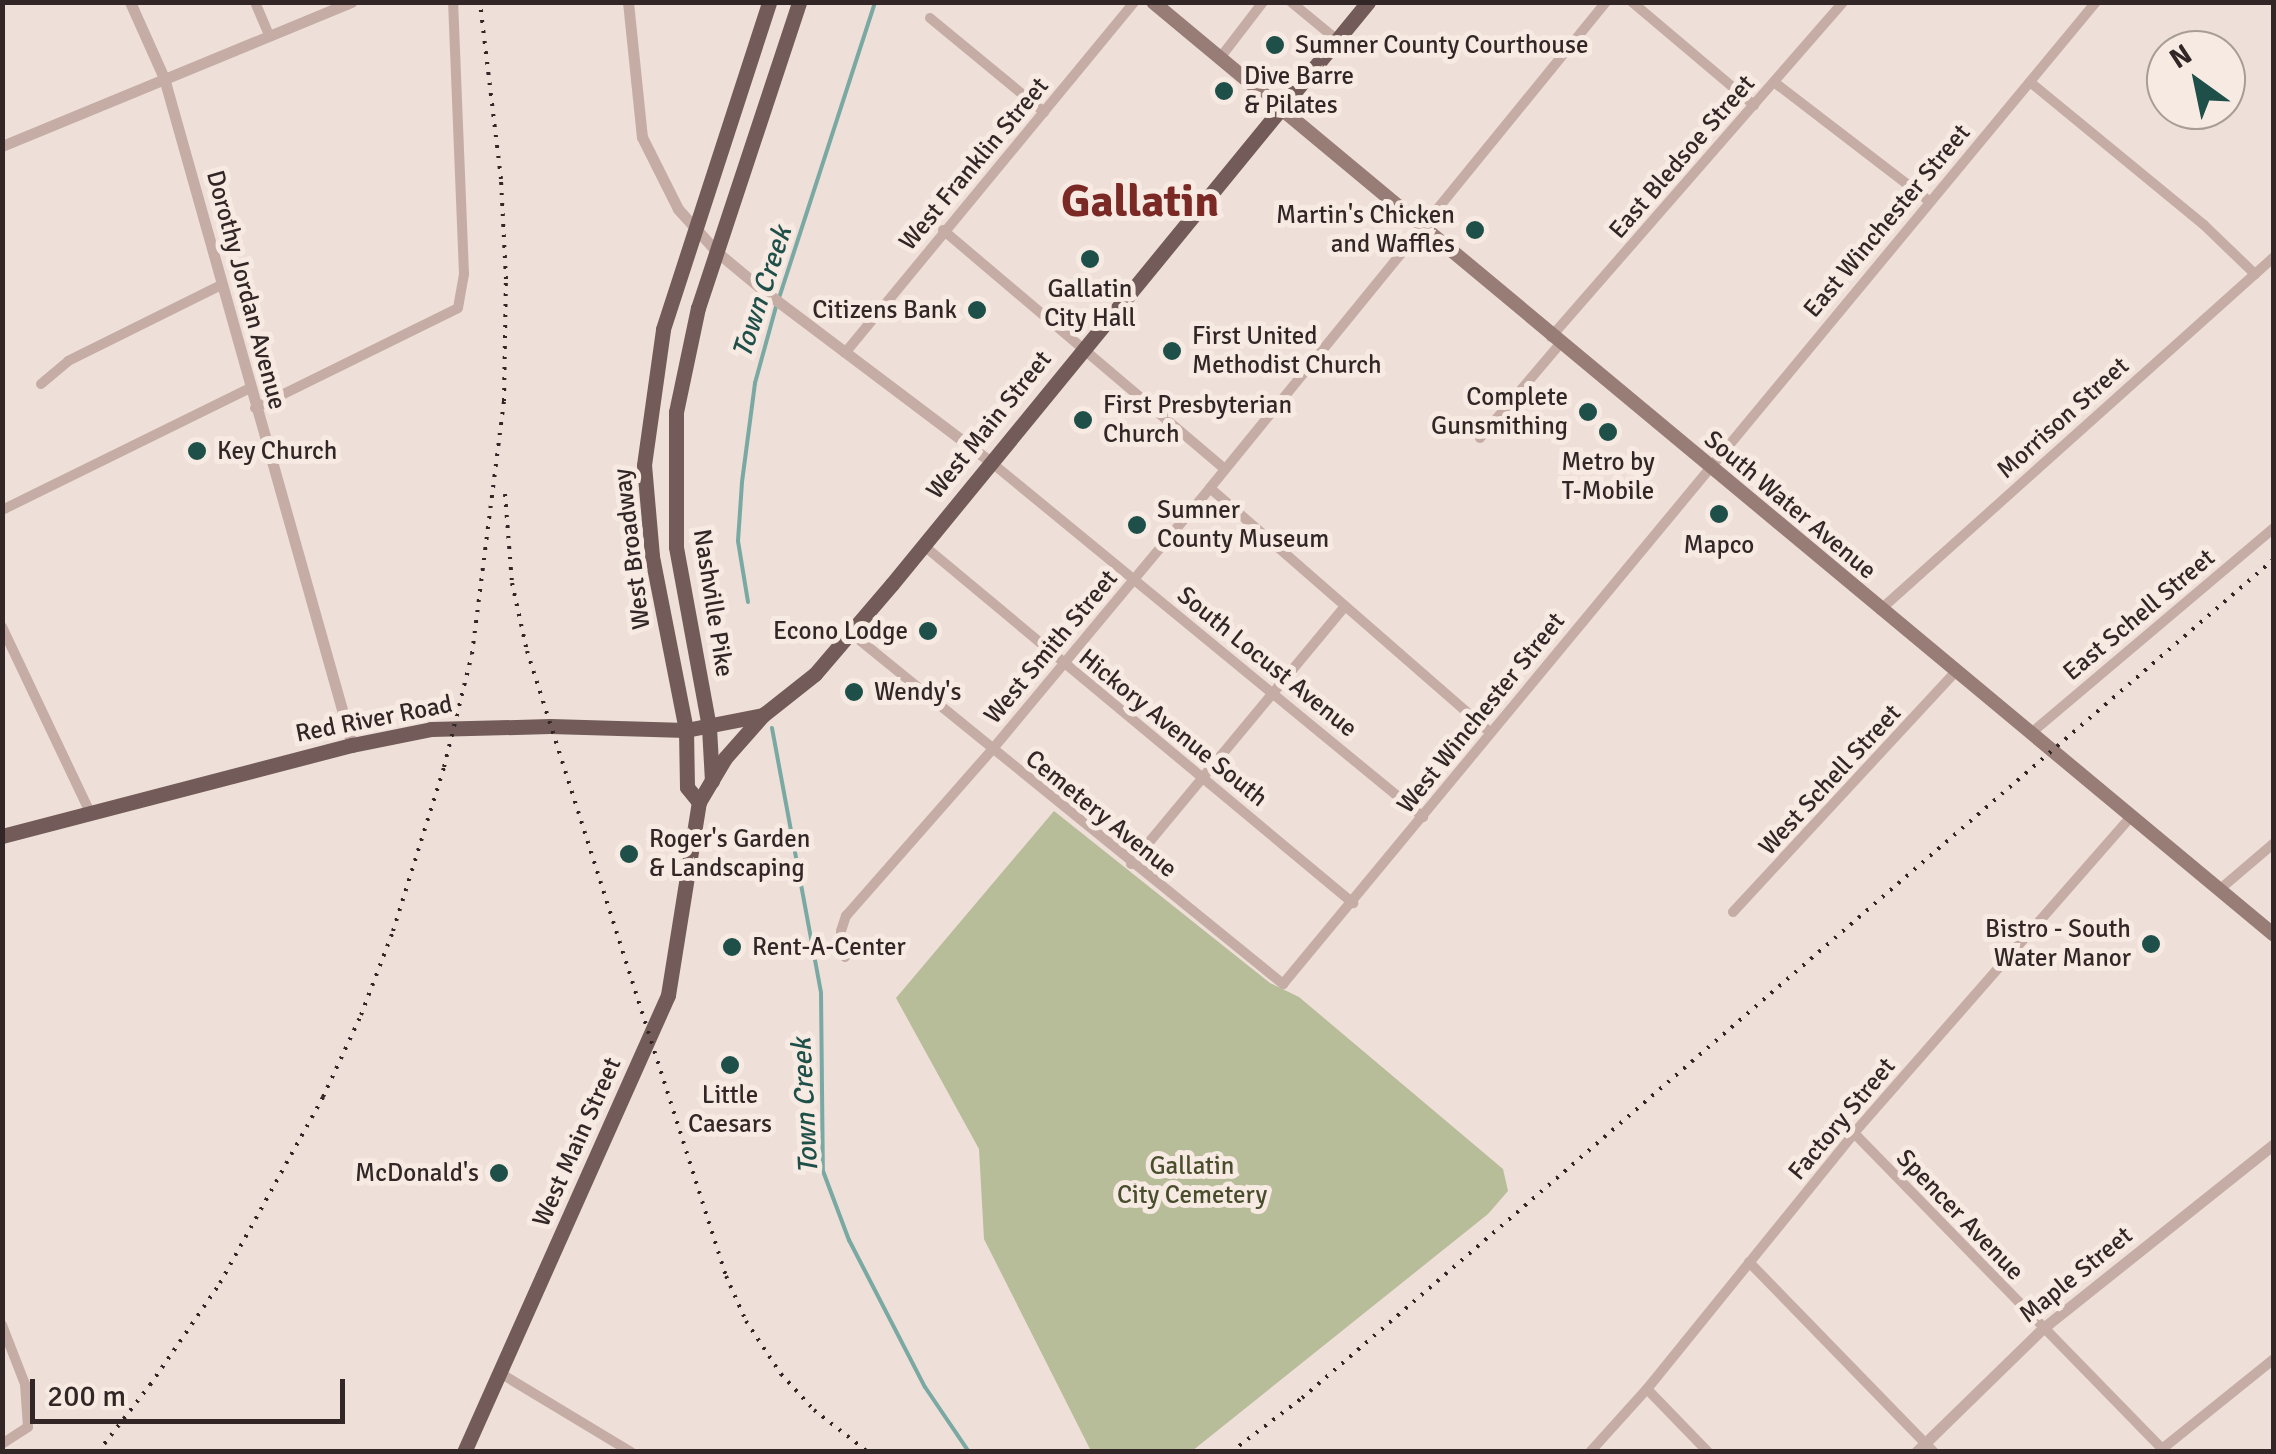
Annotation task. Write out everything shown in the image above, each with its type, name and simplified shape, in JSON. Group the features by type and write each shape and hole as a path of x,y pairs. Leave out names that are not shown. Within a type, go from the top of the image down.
{"main road":[{"name":"West Broadway","path":"699,802 687,788 686,730 652,556 645,479 664,328 770,2"},
{"path":"716,252 799,2"},
{"name":"South Water Avenue","path":"1153,2 1555,341 2274,935"},
{"name":"West Main Street","path":"464,1452 668,995 699,802 725,758 763,715 806,683 851,633 1368,2"},
{"name":"Nashville Pike","path":"709,727 676,547 675,476 676,412 698,308 716,252"},
{"path":"645,479 675,476"},
{"name":"Red River Road","path":"2,836 352,745 454,725 686,730 763,715"},
{"path":"709,727 712,785"}],"street":[{"name":"Dorothy Jordan Avenue","path":"130,2 164,78 352,745"},
{"path":"255,2 269,35"},
{"path":"2,146 351,2"},
{"path":"255,408 458,308 464,274 453,2"},
{"path":"628,2 642,137 671,200 696,232 770,296 992,463"},
{"name":"West Franklin Street","path":"845,353 1134,2"},
{"path":"1220,58 1263,2"},
{"path":"1292,2 1336,39"},
{"name":"West Smith Street","path":"845,957 841,930 846,916 991,751 1373,292 1420,226 1606,2"},
{"path":"1632,2 1754,105"},
{"name":"East Bledsoe Street","path":"1480,438 1555,341 1843,2"},
{"name":"East Winchester Street","path":"1709,466 2096,2"},
{"path":"930,18 1044,112"},
{"path":"1774,82 1929,201"},
{"path":"2030,82 2204,225 2255,274"},
{"path":"943,230 1225,468"},
{"name":"Morrison Street","path":"1880,610 2274,257"},
{"path":"41,384 68,361 221,285"},
{"path":"2,510 250,388"},
{"name":"South Locust Avenue","path":"992,463 1277,693 1423,818"},
{"name":"West Winchester Street","path":"1283,984 1709,466"},
{"path":"1210,488 1489,731"},
{"name":"East Schell Street","path":"2030,734 2274,528"},
{"name":"Hickory Avenue South","path":"923,546 1353,903"},
{"path":"1131,864 1277,693 1345,606"},
{"path":"2,627 90,812"},
{"name":"Cemetery Avenue","path":"851,633 991,751 1283,984"},
{"name":"West Schell Street","path":"1733,912 1954,673"},
{"name":"Factory Street","path":"1590,1452 1647,1389 1854,1134 2130,818"},
{"path":"2219,890 2274,842"},
{"name":"Spencer Avenue","path":"1854,1134 2163,1450"},
{"name":"Maple Street","path":"1925,1448 2042,1329 2274,1144"},
{"path":"1749,1262 1925,1448"},
{"path":"2,1325 25,1384 28,1427 2,1444"},
{"path":"2163,1450 2274,1359"},
{"path":"500,1373 632,1452"},
{"path":"1647,1389 1708,1452"}],"green space":[{"name":"Gallatin City Cemetery","path":"1054,811 1270,983 1299,997 1503,1169 1508,1191 1488,1214 1192,1451 1091,1451 984,1239 979,1149 896,998"}],"waterway":[{"name":"Town Creek","path":"779,298 875,2"},
{"name":"Town Creek","path":"748,602 738,541 742,482 755,383 776,307"},
{"name":"Town Creek","path":"772,728 821,993 823,1171 849,1240 925,1387 969,1452"}],"railway":[{"path":"98,1452 220,1283 323,1097 361,1015 393,931 444,767 472,654 504,401 506,279 501,179 480,2"},
{"path":"505,494 512,583 527,651 726,1276 746,1321 781,1374 814,1410 868,1452"},
{"path":"1231,1452 1302,1398 2274,559"}],"place":[{"name":"Sumner County Courthouse","path":"1275,45"},
{"name":"Dive Barre & Pilates","path":"1224,91"},
{"name":"Martin's Chicken and Waffles","path":"1475,230"},
{"name":"Gallatin City Hall","path":"1090,259"},
{"name":"Citizens Bank","path":"977,310"},
{"name":"First United Methodist Church","path":"1172,351"},
{"name":"Complete Gunsmithing","path":"1588,412"},
{"name":"First Presbyterian Church","path":"1083,420"},
{"name":"Metro by T-Mobile","path":"1608,432"},
{"name":"Key Church","path":"197,451"},
{"name":"Mapco","path":"1719,514"},
{"name":"Sumner County Museum","path":"1137,525"},
{"name":"Econo Lodge","path":"928,631"},
{"name":"Wendy's","path":"854,692"},
{"name":"Roger's Garden & Landscaping","path":"629,854"},
{"name":"Bistro - South Water Manor","path":"2151,944"},
{"name":"Rent-A-Center","path":"732,947"},
{"name":"Little Caesars","path":"730,1065"},
{"name":"McDonald's","path":"499,1173"}],"district":[{"name":"Gallatin","path":"1140,202"}]}
